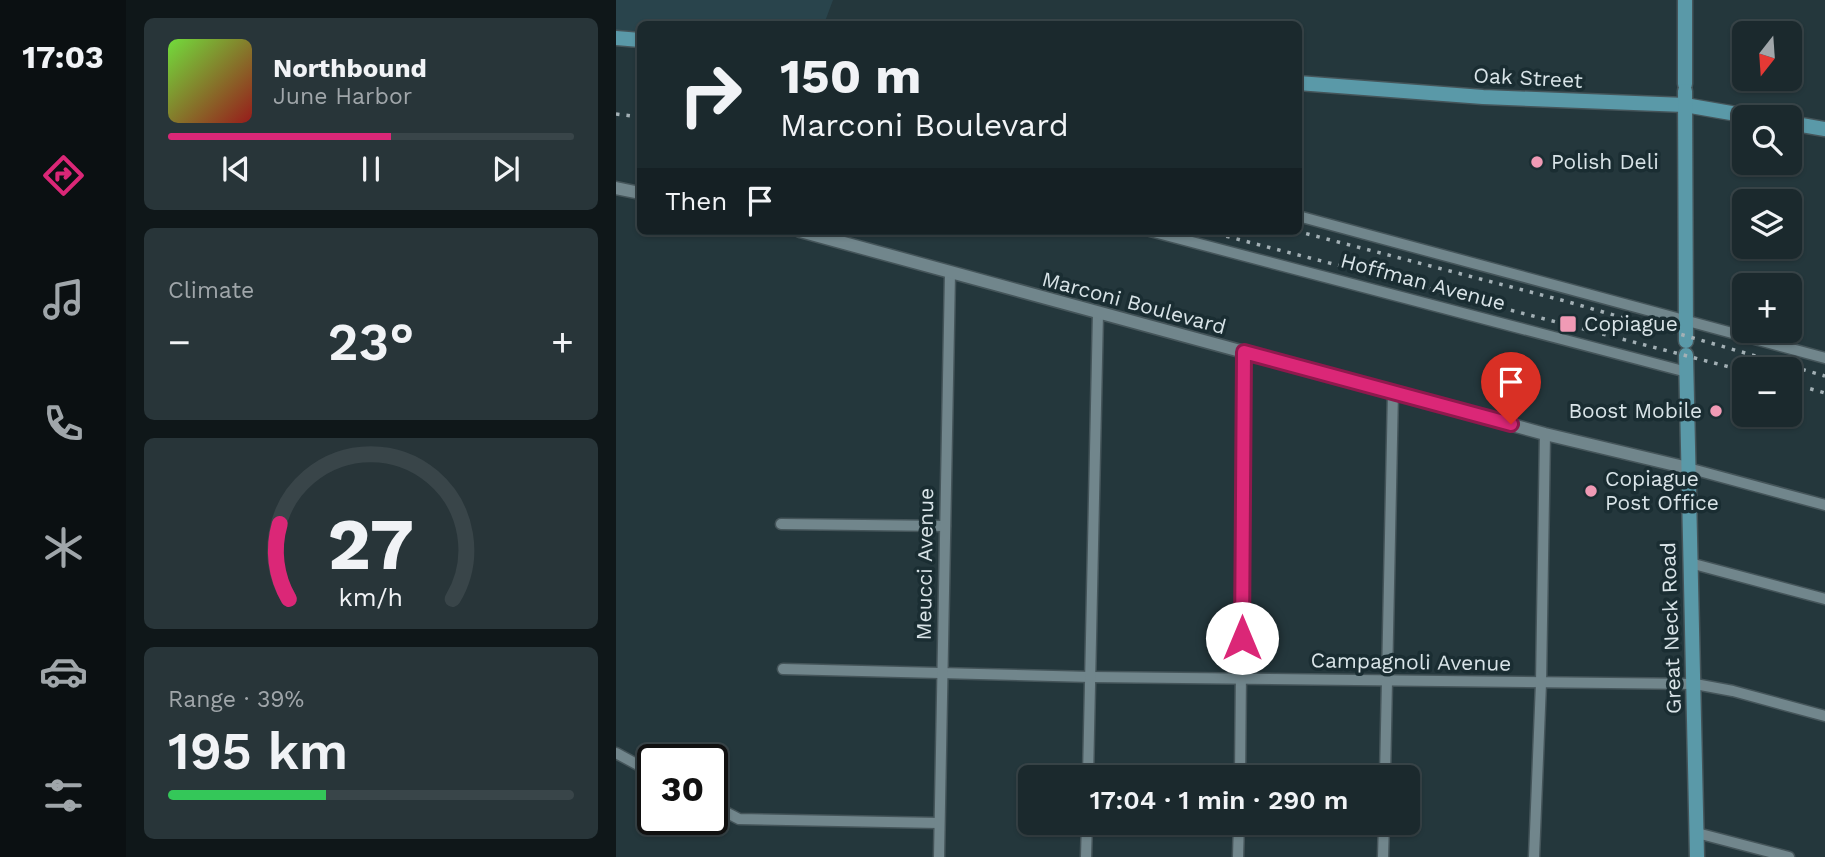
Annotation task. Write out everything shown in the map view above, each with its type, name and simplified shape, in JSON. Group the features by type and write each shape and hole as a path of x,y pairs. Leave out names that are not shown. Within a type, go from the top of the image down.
{"main road":[{"name":"Great Neck Road","path":"1685,0 1689,563 1695,684 1697,857"},
{"path":"616,38 637,40"},
{"name":"Oak Street","path":"1302,83 1483,97 1685,93 1732,109"},
{"path":"1802,125 1825,129"}],"street":[{"path":"616,188 637,192"},
{"path":"1302,217 1825,358"},
{"name":"Marconi Boulevard","path":"815,235 1393,391 1545,435 1688,468 1825,505"},
{"name":"Hoffman Avenue","path":"1165,235 1687,372"},
{"name":"Meucci Avenue","path":"939,857 950,272"},
{"path":"1088,765 1098,313"},
{"path":"1240,765 1244,352"},
{"path":"1385,765 1393,391"},
{"path":"1534,857 1541,683 1545,435"},
{"path":"781,524 945,526"},
{"path":"1689,563 1825,599"},
{"name":"Campagnoli Avenue","path":"783,669 1388,682 1695,684 1733,691 1825,716"},
{"path":"616,753 637,764"},
{"path":"728,813 739,819 939,823"},
{"path":"1697,833 1789,857"},
{"path":"1086,857 1087,835"},
{"path":"1238,857 1239,835"},
{"path":"1383,857 1384,835"}],"shaded area":[{"path":"616,0 833,0 825,21 637,21 637,33 616,33"}],"railway":[{"path":"616,114 637,117"},
{"path":"1302,233 1565,301 1825,376"},
{"path":"1221,235 1732,368"},
{"path":"1802,386 1825,393"}],"place":[{"name":"Polish Deli","path":"1537,162"},
{"name":"Copiague","path":"1568,324"},
{"name":"Boost Mobile","path":"1716,411"},
{"name":"Copiague Post Office","path":"1591,491"}],"route":[{"path":"1242,638 1244,352 1511,424"}]}
